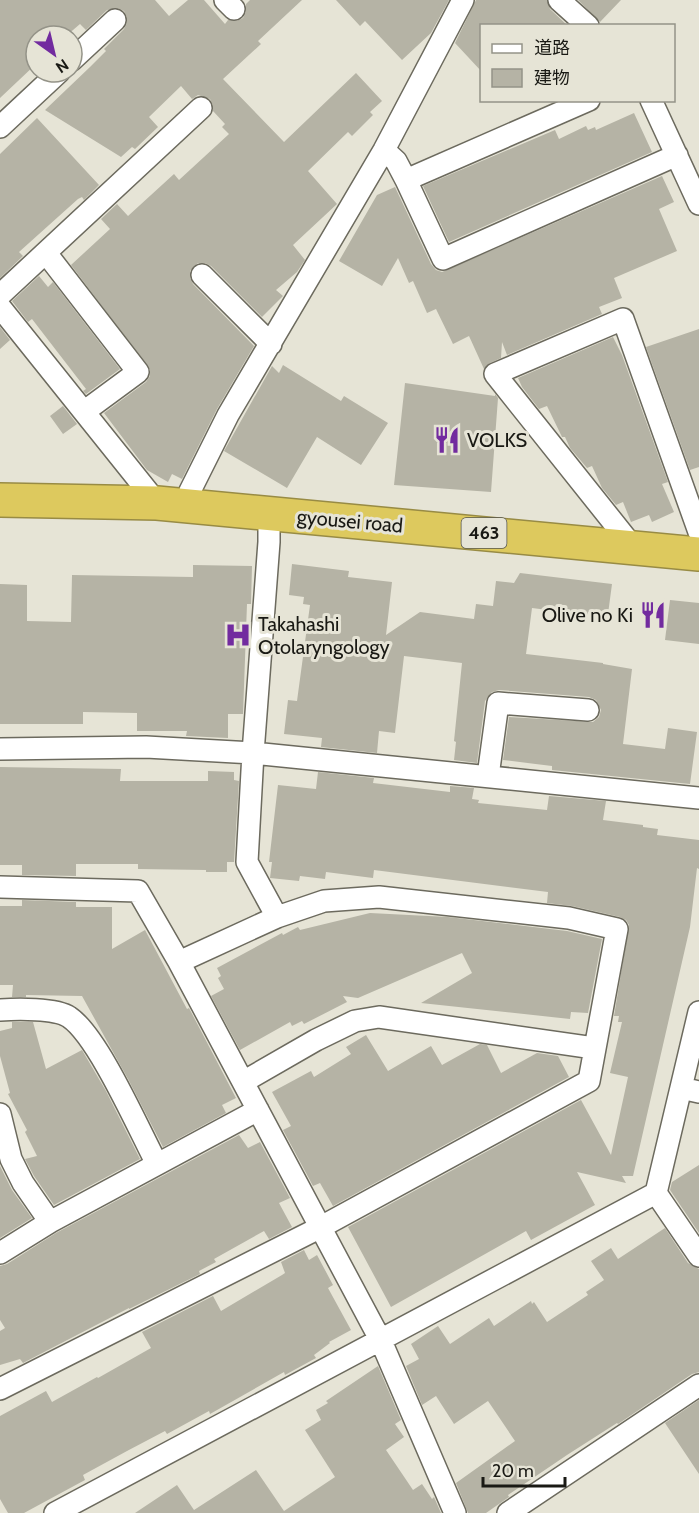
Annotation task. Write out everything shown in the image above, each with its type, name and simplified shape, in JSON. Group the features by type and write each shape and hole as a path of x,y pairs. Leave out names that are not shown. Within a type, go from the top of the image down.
{"highway":[{"name":"gyousei road","path":"0,500 172,505 699,554"}],"street":[{"path":"0,307 85,411 172,505 190,491 228,415 384,150 463,0"},
{"path":"559,0 586,24"},
{"path":"84,49 115,20"},
{"path":"0,127 46,84"},
{"path":"406,180 584,102"},
{"path":"652,102 699,204"},
{"path":"0,295 201,108"},
{"path":"384,150 396,161 443,259 677,155"},
{"path":"46,254 138,372 85,411"},
{"path":"202,275 271,344"},
{"path":"633,547 495,374 623,318 699,532"},
{"path":"268,513 269,542 247,862 277,917"},
{"path":"488,776 498,703 588,710"},
{"path":"0,749 146,747 253,753 699,798"},
{"path":"0,887 138,891 179,962 381,1341 455,1513"},
{"path":"0,1389 321,1227 589,1081 617,929 569,918 379,897 324,901 277,917 179,962"},
{"path":"0,1010 50,1011 68,1016 100,1054 157,1164"},
{"path":"55,1513 656,1193 690,1090 699,1012"},
{"path":"243,1082 316,1040 355,1021 379,1017 594,1048"},
{"path":"0,1253 50,1222 258,1110"},
{"path":"0,1114 11,1159 23,1183 50,1222"},
{"path":"656,1193 699,1256"},
{"path":"508,1513 699,1385"}],"building":[{"path":"0,0 155,0 169,16 188,0 204,0 225,24 228,20 237,21 243,18 246,4 250,0 302,0 258,41 261,44 223,79 284,142 356,73 382,101 370,112 373,115 352,136 348,132 308,171 337,204 293,245 305,260 297,272 276,290 283,296 262,317 211,266 198,263 190,271 193,284 254,346 217,409 182,479 172,474 168,482 147,470 104,413 146,382 150,376 150,370 71,265 110,229 101,219 117,204 128,216 174,174 179,180 229,134 222,127 225,124 213,111 210,99 198,95 192,99 181,86 149,117 158,127 135,149 132,147 121,157 45,110 72,84 84,84 84,72 124,29 127,17 124,11 118,8 107,10 86,30 84,24 24,24 24,75 0,98"},
{"path":"336,0 449,0 431,33 402,60 365,21 360,26"},
{"path":"476,0 547,0 550,9 566,24 480,24 480,70 455,43"},
{"path":"578,0 621,0 600,22"},
{"path":"634,113 652,152 449,242 423,186 555,130 559,139 586,126 588,130 595,127 596,130"},
{"path":"37,118 99,185 84,200 82,197 78,199 19,252 23,256 0,278 0,154"},
{"path":"662,176 674,202 659,209 677,251 614,278 622,298 599,307 602,314 507,355 502,342 501,358 484,369 469,336 453,344 436,309 427,313 413,281 409,283 398,258 382,286 339,261 377,195 395,187 431,264 436,270 442,272"},
{"path":"39,276 48,287 53,282 120,369 86,394 83,391 86,389 32,319 28,322 12,301"},
{"path":"0,327 10,340 0,349"},
{"path":"699,329 699,467 690,470 646,347"},
{"path":"613,337 622,355 668,482 662,484 674,512 652,522 649,515 631,522 623,502 616,505 602,488 592,466 587,468 570,448 565,437 562,437 547,406 539,409 518,378"},
{"path":"283,365 341,401 344,396 388,423 361,465 317,437 287,488 224,451 272,366 279,373"},
{"name":"VOLKS","path":"405,383 495,396 495,394 498,398 491,492 394,485"},
{"path":"63,406 77,424 63,434 50,416"},
{"path":"292,564 349,571 348,577 392,582 386,635 420,612 474,619 476,604 493,606 496,581 514,583 520,573 612,584 608,614 588,612 588,615 532,608 526,654 603,663 632,669 623,744 665,749 668,728 697,732 690,784 552,770 552,766 503,760 509,717 593,722 599,717 601,710 596,700 589,697 499,690 492,692 485,701 477,763 454,760 462,663 404,656 395,733 379,731 377,753 321,747 322,738 284,734 288,700 297,701 310,605 303,604 304,597 289,595"},
{"path":"193,565 252,566 251,604 247,604 243,714 228,714 228,738 186,736 187,731 137,731 137,713 83,712 83,724 0,724 0,584 27,585 27,621 71,622 72,575 193,577"},
{"path":"670,600 699,603 699,644 665,640"},
{"path":"0,767 121,769 120,781 208,781 208,771 234,772 234,780 239,781 234,862 227,862 227,872 138,869 138,864 76,864 76,876 22,875 22,865 0,865"},
{"path":"318,772 374,778 373,783 450,792 450,786 474,788 472,799 479,800 478,803 547,810 549,796 606,801 603,820 658,829 657,835 699,840 699,869 697,868 690,927 633,1176 622,1176 626,1183 577,1172 595,1205 531,1240 526,1231 391,1307 348,1227 581,1100 611,1155 628,1077 610,1073 622,1022 618,1022 619,1016 614,1016 629,925 620,917 547,903 548,892 374,870 373,878 326,872 325,879 300,876 299,881 270,878 272,862 269,862 278,785 316,789"},
{"path":"22,900 76,902 76,907 112,907 112,949 145,930 236,1098 222,1105 226,1113 163,1147 82,996 12,997 13,985 0,985 0,906 22,906"},
{"path":"370,913 448,917 567,931 602,939 588,1013 571,1012 570,1019 421,1003 472,973 462,953 358,998 343,996 347,1002 304,1024 302,1021 292,1026 290,1022 240,1050 211,996 224,989 218,978 221,976 217,968 282,933 283,935 298,927 300,930"},
{"path":"12,1022 33,1022 46,1069 82,1050 106,1091 140,1159 54,1205 25,1159 37,1156 25,1132 27,1130 8,1094 10,1093 0,1056 0,1031 12,1028"},
{"path":"366,1035 388,1071 431,1046 442,1065 480,1044 487,1045 501,1073 537,1053 558,1056 569,1077 333,1206 320,1183 313,1186 283,1130 291,1126 272,1092 311,1071 314,1077 351,1054 346,1047"},
{"path":"239,1135 248,1148 260,1142 290,1198 279,1203 292,1227 269,1239 264,1231 214,1259 216,1262 199,1271 200,1274 23,1363 20,1359 0,1365 0,1331 5,1328 0,1320 0,1266 7,1264 56,1233"},
{"path":"699,1165 699,1233 670,1190 672,1182"},
{"path":"0,1166 12,1190 32,1218 0,1238"},
{"path":"665,1228 688,1263 699,1269 699,1372 692,1374 567,1455 508,1495 509,1497 486,1513 468,1513 456,1483 515,1441 488,1401 454,1424 436,1396 422,1405 406,1366 419,1359 411,1344 438,1326 450,1344 489,1318 494,1326 531,1301 547,1322 588,1295 586,1292 604,1280 591,1261 611,1248 618,1259"},
{"path":"304,1250 309,1260 317,1255 333,1285 328,1288 351,1330 329,1342 314,1355 316,1358 285,1375 284,1372 210,1414 209,1411 167,1434 165,1431 127,1451 83,1475 85,1480 24,1513 8,1513 0,1499 0,1416 46,1391 52,1402 98,1378 151,1348 142,1332 213,1296 221,1311 285,1273 281,1262"},
{"path":"378,1366 401,1420 395,1424 404,1437 386,1450 413,1490 422,1484 432,1499 434,1497 441,1513 135,1513 177,1485 194,1510 256,1470 284,1511 335,1477 305,1430 321,1420 316,1410"},
{"path":"699,1400 699,1474 665,1423"}],"place":[{"name":"VOLKS","path":"447,440"},
{"name":"Olive no Ki","path":"653,615"},
{"name":"Takahashi Otolaryngology","path":"238,635"}]}
